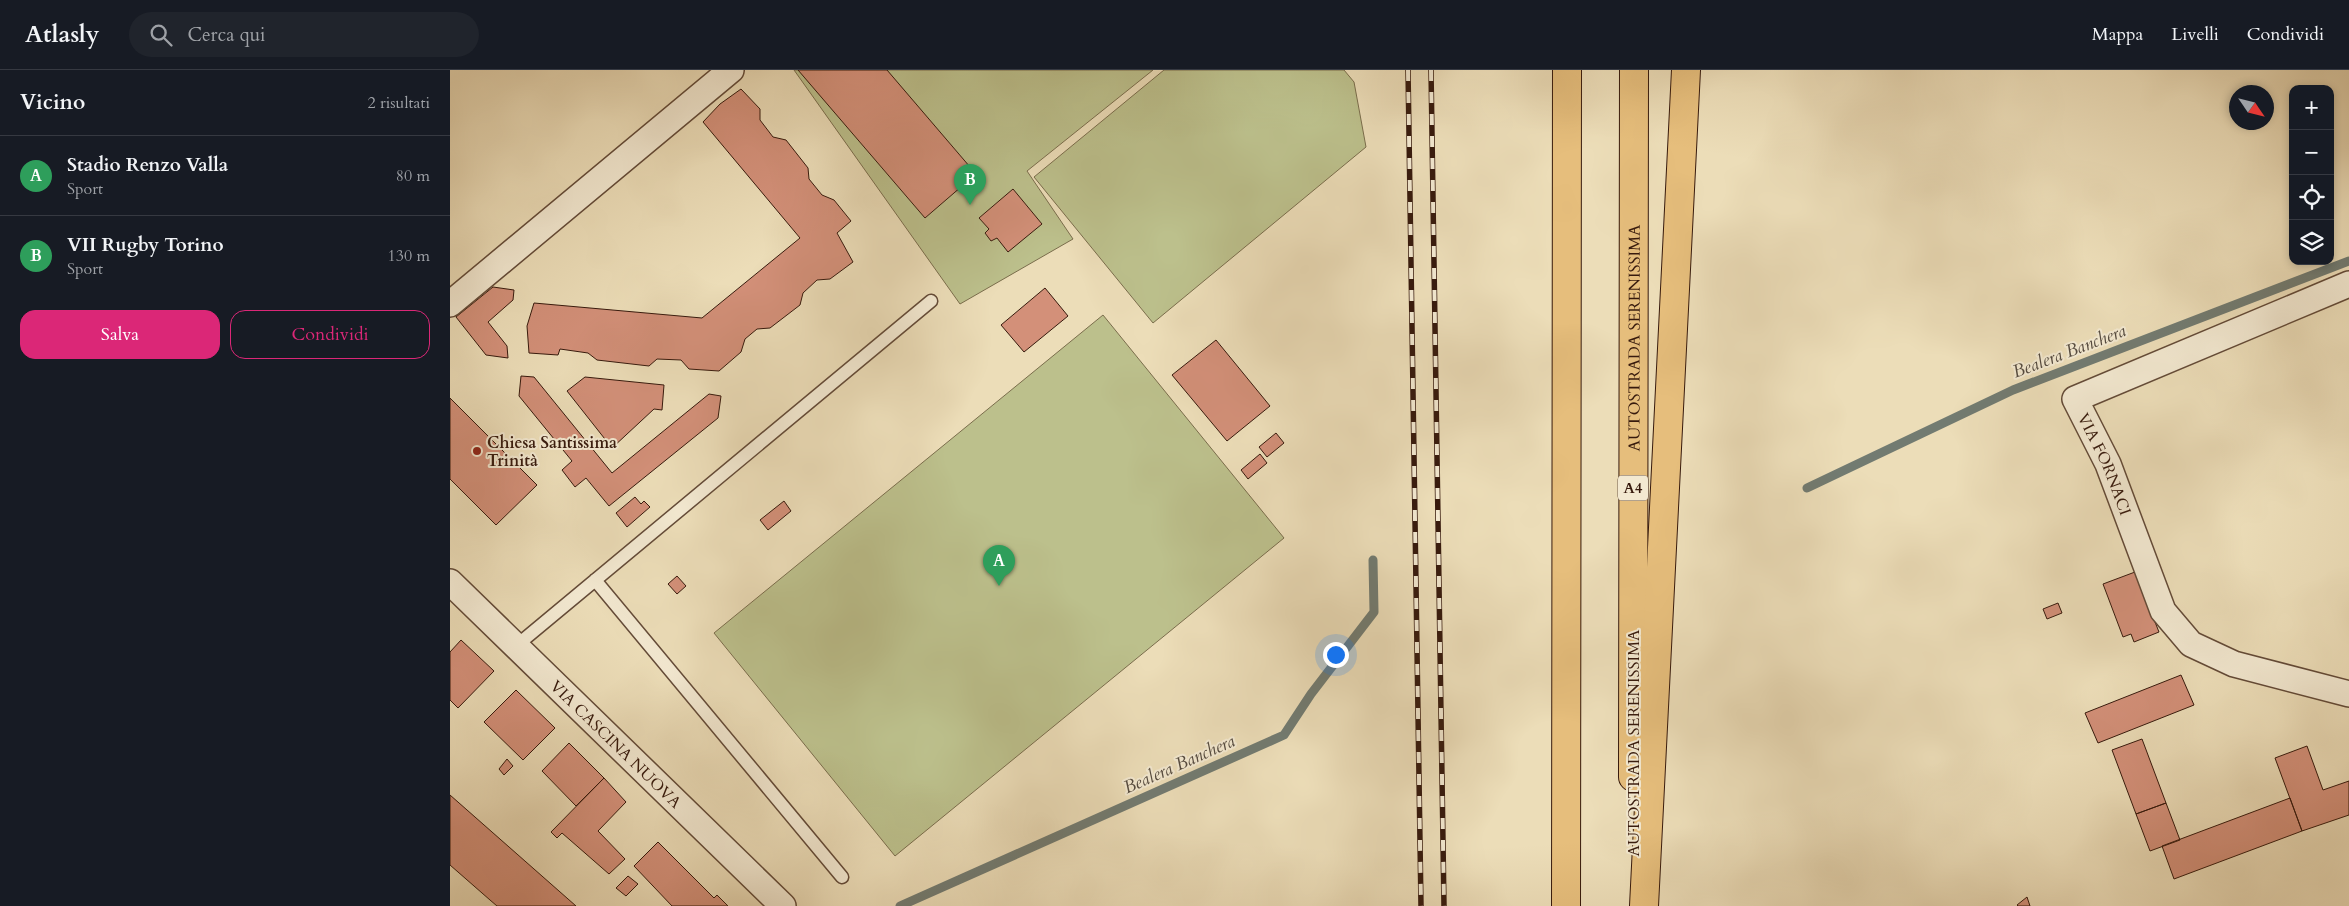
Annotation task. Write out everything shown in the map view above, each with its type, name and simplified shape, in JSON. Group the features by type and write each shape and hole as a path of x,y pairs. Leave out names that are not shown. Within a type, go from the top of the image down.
{"highway":[{"path":"1566,906 1567,70"},
{"name":"AUTOSTRADA SERENISSIMA","path":"1633,906 1634,70"},
{"path":"1644,906 1686,70"}],"street":[{"path":"450,304 731,70"},
{"name":"VIA FORNACI","path":"2349,284 2075,400 2108,464 2164,611 2191,644 2234,664 2349,694"},
{"name":"VIA CASCINA NUOVA","path":"450,582 783,906"}],"lane":[{"path":"516,646 930,301"},
{"path":"595,580 842,877"}],"green space":[{"path":"794,70 1153,70 1027,171 1073,239 960,304"},
{"path":"1164,70 1344,70 1354,82 1366,147 1153,323 1034,177"},
{"path":"1103,315 1284,538 895,856 714,633"}],"building":[{"path":"798,70 887,70 976,174 925,218"},
{"path":"741,89 760,109 760,120 773,137 786,140 808,168 809,179 822,195 834,200 851,221 837,233 853,262 830,279 817,280 803,293 800,305 770,328 757,329 745,339 741,352 719,371 689,369 681,360 657,359 649,366 597,360 588,353 560,349 558,355 529,353 527,326 534,303 702,318 800,238 703,122 720,104"},
{"path":"1013,189 1042,224 1008,252 997,238 991,241 985,233 989,229 979,218"},
{"path":"493,287 514,290 513,300 488,322 507,346 508,358 486,355 456,317"},
{"path":"1045,288 1068,316 1024,352 1001,325"},
{"path":"1216,340 1270,406 1227,441 1172,375"},
{"path":"521,376 534,377 612,473 709,394 721,396 718,418 609,506 586,478 575,487 562,470 572,461 519,396"},
{"path":"585,377 664,385 662,410 654,409 612,448 567,391"},
{"name":"Chiesa Santissima Trinità","path":"450,398 537,485 496,525 450,479"},
{"path":"1276,433 1284,443 1267,457 1259,447"},
{"path":"1260,454 1267,463 1248,479 1241,470"},
{"path":"635,497 641,504 644,501 650,507 627,527 616,513"},
{"path":"784,501 791,511 768,530 760,520"},
{"path":"2135,572 2159,632 2134,642 2131,634 2123,637 2103,584"},
{"path":"677,576 686,586 677,594 668,584"},
{"path":"2058,603 2062,613 2047,619 2043,609"},
{"path":"461,640 494,671 458,708 450,700 450,652"},
{"path":"2181,675 2194,705 2098,743 2085,713"},
{"path":"516,690 555,728 523,760 484,722"},
{"path":"2142,739 2166,803 2136,814 2112,750"},
{"path":"569,743 604,778 576,806 542,771"},
{"path":"2307,746 2323,790 2349,781 2349,815 2302,831 2275,758"},
{"path":"507,759 513,766 504,775 499,769"},
{"path":"604,778 626,802 598,831 625,859 609,874 562,833 557,838 551,832"},
{"path":"450,795 576,906 497,906 450,865"},
{"path":"2290,798 2302,831 2174,879 2162,846"},
{"path":"2166,803 2180,840 2150,851 2136,814"},
{"path":"658,842 714,898 717,895 728,906 672,906 634,866"},
{"path":"628,876 638,884 626,896 616,888"},
{"path":"2027,897 2030,906 2017,905"}],"waterway":[{"name":"Bealera Banchera","path":"1807,488 2013,390 2349,261"},
{"name":"Bealera Banchera","path":"900,906 1284,735 1311,694 1374,612 1373,560"}],"railway":[{"path":"1408,70 1421,906"},
{"path":"1431,70 1444,906"}],"place":[{"name":"VII Rugby Torino","path":"970,205"},
{"name":"Chiesa Santissima Trinità","path":"477,451"},
{"name":"Stadio Renzo Valla","path":"999,586"}]}
